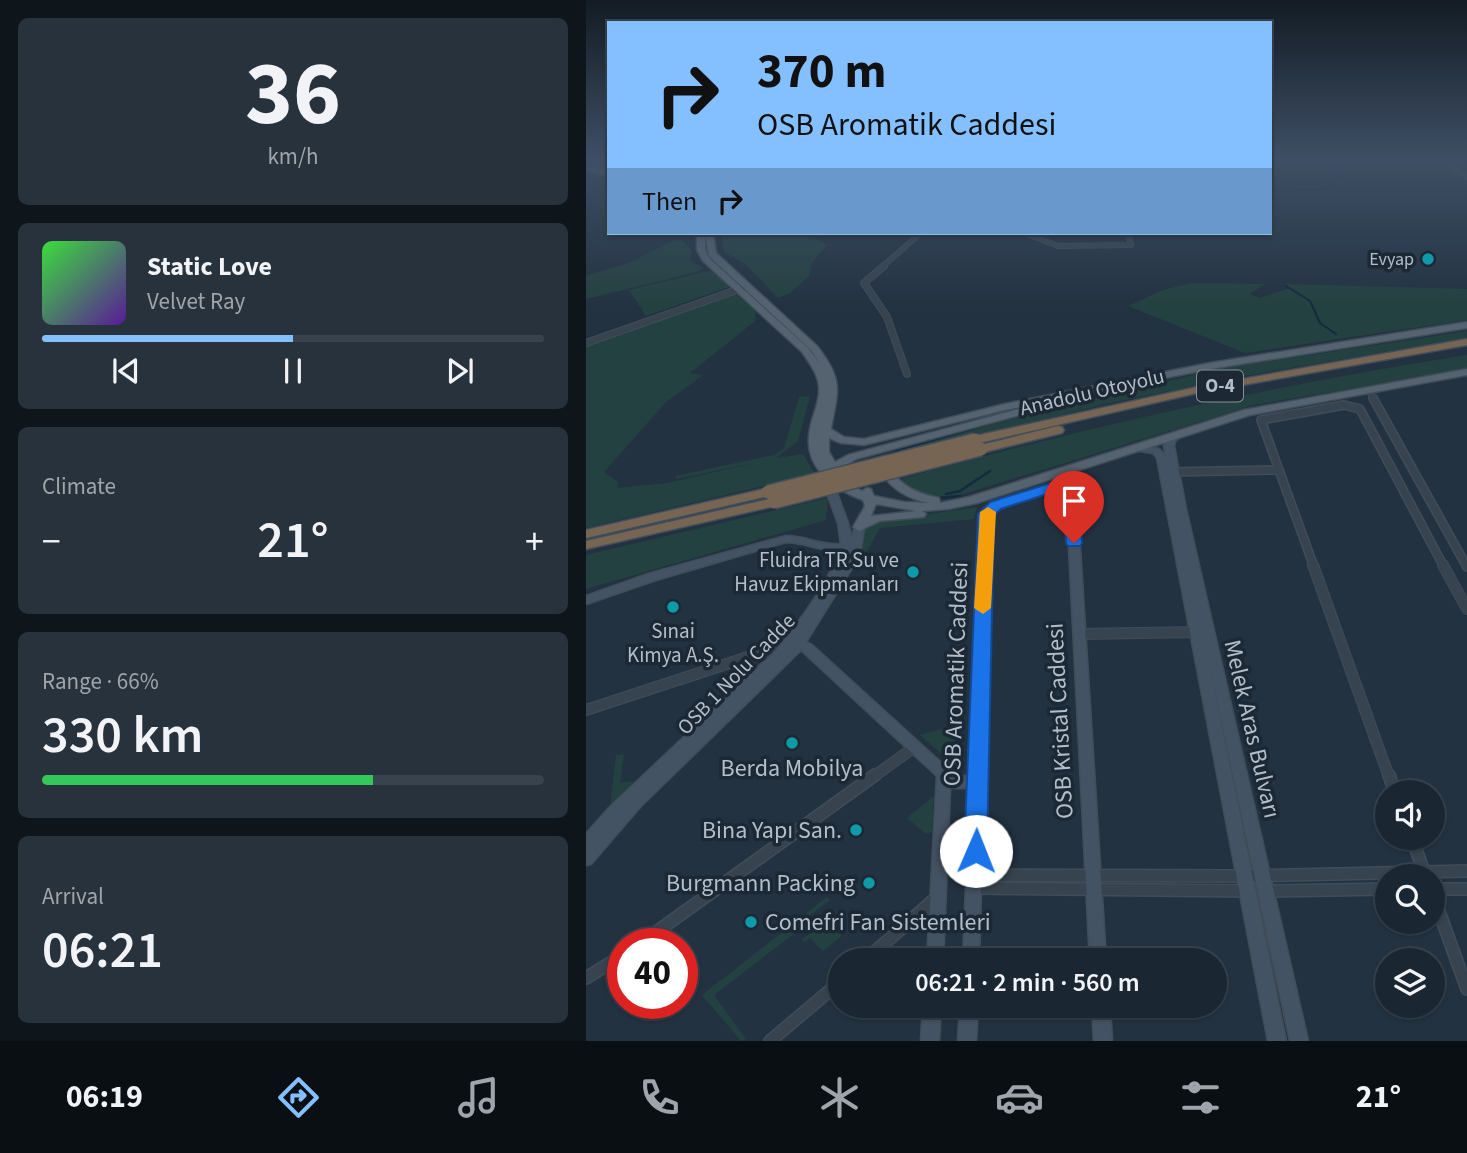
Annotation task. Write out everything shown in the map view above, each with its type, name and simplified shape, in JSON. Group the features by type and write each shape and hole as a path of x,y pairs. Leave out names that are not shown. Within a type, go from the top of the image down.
{"highway":[{"name":"Anadolu Otoyolu","path":"978,445 1208,388 1467,342"},
{"name":"Anadolu Otoyolu","path":"978,445 1228,393 1467,350"},
{"name":"O-4","path":"586,545 978,445"},
{"name":"O-4","path":"586,534 771,497"}],"main road":[{"path":"701,235 702,254 814,348 828,367 834,396 823,453 828,471"},
{"path":"709,235 712,254 805,350 818,368 825,392 814,450 828,471 870,496 902,506 926,507 959,503 991,495"},
{"path":"826,431 841,440 864,442 1005,407 1210,366 1467,325"},
{"path":"859,527 877,518 946,510 1248,412 1346,393 1373,392 1467,372"},
{"path":"828,471 844,460 1083,393"},
{"path":"897,445 881,459 889,477 903,491 936,501 991,495"},
{"name":"OSB 1 Nolu Cadde","path":"859,527 869,512 870,496"}],"street":[{"path":"907,374 887,317 864,283 919,235"},
{"path":"1029,235 1058,246 1131,245 1128,235"},
{"path":"586,341 741,286"},
{"path":"1373,392 1467,567"},
{"path":"1390,780 1261,420 1344,405 1360,410 1467,609"},
{"path":"1182,432 1170,440 1169,472 1277,1041"},
{"path":"1133,448 1150,449 1160,454 1169,472"},
{"path":"1169,472 1278,470"},
{"path":"828,471 848,554"},
{"name":"OSB Kristal Caddesi","path":"1064,484 1071,486 1097,948"},
{"name":"OSB Aromatik Caddesi","path":"972,948 986,514 996,506 1064,484"},
{"name":"OSB 1 Nolu Cadde","path":"586,859 625,814 790,648 848,554 858,546 859,527"},
{"path":"586,600 659,575 780,541 801,539 848,554"},
{"path":"1080,634 1200,632"},
{"name":"Melek Aras Bulvarı","path":"1200,632 1267,891 1299,1041"},
{"path":"745,658 790,648"},
{"path":"586,710 745,658 790,648 821,662 941,768 946,782 936,948"},
{"name":"OSB 1 Nolu Cadde","path":"586,844 614,812 790,648"},
{"path":"662,928 916,746"},
{"path":"946,782 977,782"},
{"path":"1445,873 1467,871"},
{"path":"975,881 1094,882 1375,875"},
{"path":"1094,882 1248,891 1375,890"},
{"path":"1445,889 1467,889"},
{"path":"879,948 940,894"},
{"path":"901,929 924,918 938,916"},
{"path":"1445,928 1467,989"},
{"path":"586,978 607,965"},
{"path":"770,1041 828,992"},
{"path":"930,1041 931,1018"},
{"path":"967,1041 968,1018"},
{"path":"1102,1018 1103,1041"}],"green space":[{"path":"721,235 811,235 827,245 811,264 810,275 789,294 778,298 745,264 724,252"},
{"path":"682,240 692,251 689,260 704,268 586,299 586,276 631,262 672,241"},
{"path":"712,270 729,287 646,316 629,290"},
{"path":"1192,283 1265,284 1250,294 1259,298 1291,288 1284,284 1467,289 1467,320 1245,353 1128,306 1163,290"},
{"path":"727,294 736,294 756,311 755,321 690,373 703,375 666,402 604,472 618,482 617,488 667,483 755,463 676,479 675,476 774,455 784,448 799,397 810,396 798,441 776,458 803,454 815,474 586,528 586,345"},
{"path":"1467,331 1467,338 1238,377 1106,404 889,458 895,451 919,442 1213,370"},
{"path":"1467,355 1467,369 1254,405 954,497 918,493 901,479 1041,441 1182,408"},
{"path":"828,498 826,520 586,589 586,555"},
{"path":"977,507 974,519 880,528 866,552 862,551 863,529 875,522"},
{"path":"960,723 958,768 920,735"},
{"path":"624,754 620,783 635,781 610,806 616,755"},
{"path":"934,796 932,832 926,834 907,818"},
{"path":"827,897 830,900 809,916 812,920 714,995 746,1039 741,1041 702,995"},
{"path":"823,926 832,928 842,936 823,951 810,938 804,942 802,939"}],"waterway":[{"path":"1286,286 1310,301 1320,323 1336,334"},
{"path":"886,458 900,449 985,425"},
{"path":"946,494 960,491 990,471"},
{"path":"938,498 960,496"}],"slow traffic":[{"path":"983,608 988,512"}],"place":[{"name":"Evyap","path":"1428,259"},
{"name":"Fluidra TR Su ve Havuz Ekipmanları","path":"913,572"},
{"name":"Sınai Kimya A.Ş.","path":"673,607"},
{"name":"Berda Mobilya","path":"792,743"},
{"name":"Bina Yapı San.","path":"856,830"},
{"name":"Burgmann Packing","path":"869,883"},
{"name":"Comefri Fan Sistemleri","path":"751,922"}],"route":[{"path":"976,851 986,514 996,506 1070,484 1074,543"}]}
